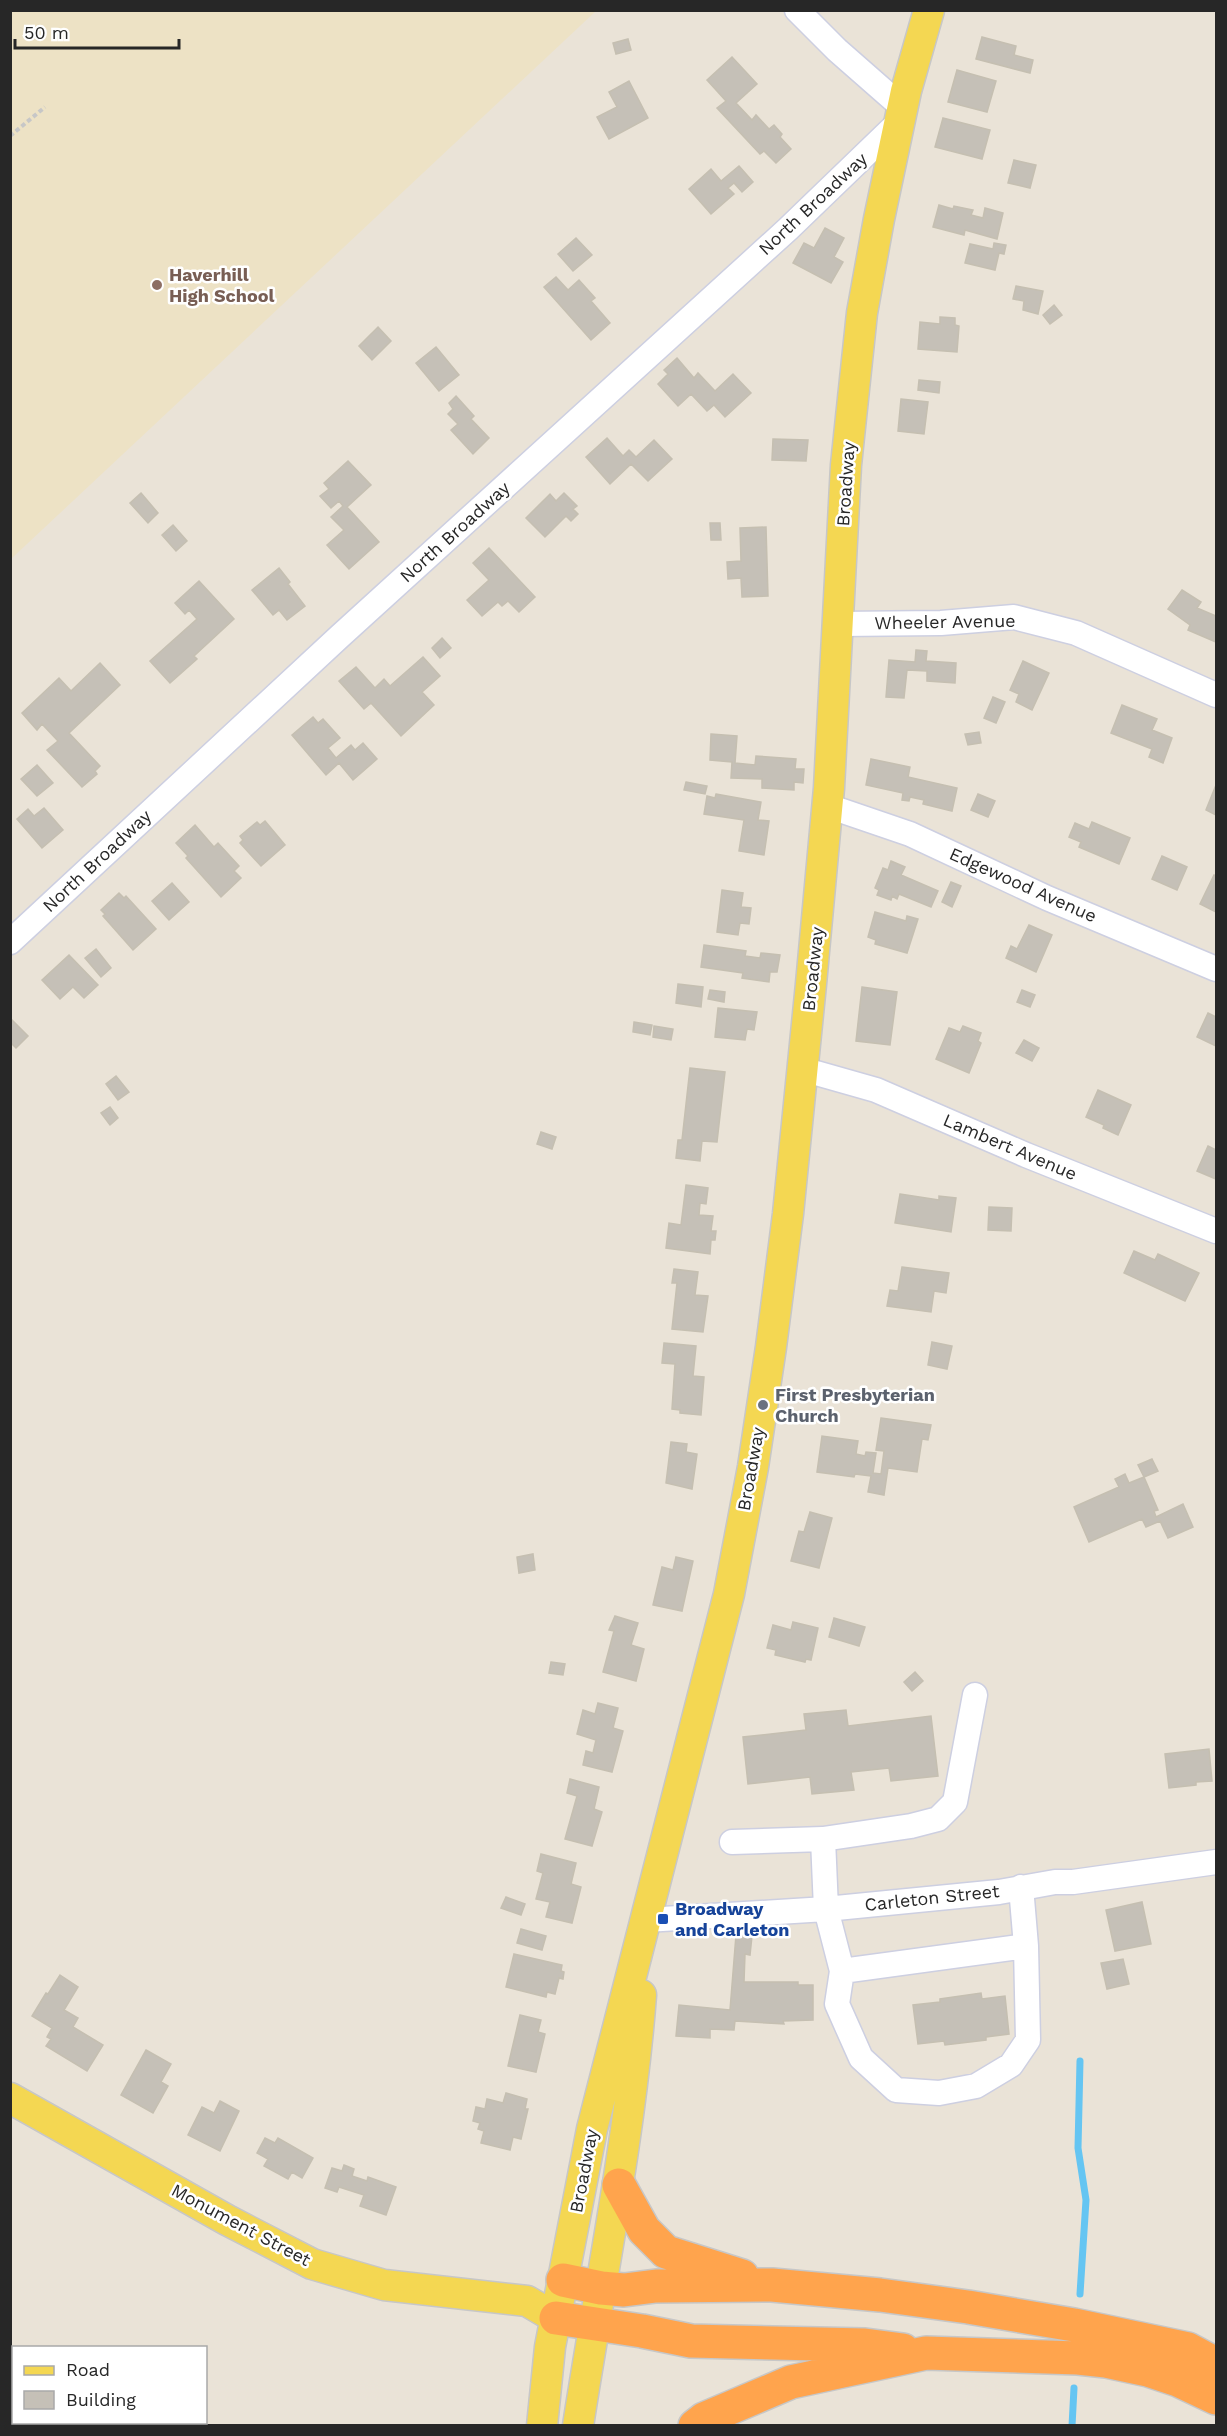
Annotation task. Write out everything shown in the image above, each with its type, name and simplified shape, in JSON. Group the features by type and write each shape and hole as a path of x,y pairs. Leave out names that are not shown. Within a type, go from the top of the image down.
{"highway":[{"path":"619,2186 644,2230 666,2252 772,2285"},
{"path":"563,2280 624,2290 656,2286 772,2285 890,2296 1065,2323 1188,2349 1216,2364"},
{"path":"556,2318 691,2341 864,2345 926,2353 1106,2361 1148,2370 1178,2380 1216,2398"},
{"path":"695,2426 704,2419 790,2382 926,2353"}],"main road":[{"name":"Broadway","path":"542,2426 556,2318 592,2129 729,1594 753,1467 786,1225 828,806 846,465 862,313 901,115 930,10"},
{"name":"Broadway","path":"578,2426 619,2186 636,2058 646,1920"},
{"name":"Monument Street","path":"10,2098 227,2220 312,2264 384,2285 527,2301 556,2318"},
{"path":"527,2301 563,2280"}],"street":[{"path":"797,10 901,115"},
{"name":"North Broadway","path":"10,942 339,637 788,229 901,115"},
{"name":"Wheeler Avenue","path":"839,624 941,623 1014,617 1076,633 1216,695"},
{"name":"Edgewood Avenue","path":"828,806 910,834 1047,898 1216,969"},
{"name":"Lambert Avenue","path":"802,1069 876,1090 1026,1155 1216,1231"},
{"path":"732,1842 823,1839 911,1826 938,1819 955,1802 975,1695"},
{"path":"823,1839 826,1909 842,1971 837,2004 861,2058 896,2090 939,2093 976,2086 1011,2065 1028,2040 1026,1946 1021,1887"},
{"name":"Carleton Street","path":"646,1920 826,1909 999,1892 1055,1882 1073,1882 1216,1862"},
{"path":"842,1971 1026,1946"}],"path":[{"path":"10,136 45,107"}],"shaded area":[{"name":"Haverhill High School","path":"11,10 596,10 596,11 11,559"}],"building":[{"path":"982,37 1016,46 1014,55 1033,60 1030,73 976,59"},
{"path":"628,39 631,50 616,54 613,43"},
{"path":"732,57 757,84 736,103 752,120 756,115 769,129 774,125 782,134 780,137 791,149 776,163 764,151 760,154 717,108 726,101 707,80"},
{"path":"957,70 996,81 987,112 948,102"},
{"path":"629,81 648,118 609,139 597,117 617,107 609,92"},
{"path":"943,118 990,130 982,159 935,147"},
{"path":"1014,160 1036,165 1030,188 1008,183"},
{"path":"739,166 753,182 742,192 734,183 728,188 734,194 711,214 689,189 711,169 721,181"},
{"path":"939,205 953,209 954,206 973,210 971,215 983,218 985,208 1003,213 997,239 965,230 964,235 933,227"},
{"path":"825,228 844,238 834,257 843,262 831,283 793,263 804,243 814,248"},
{"path":"576,238 592,255 573,271 558,254"},
{"path":"994,243 1006,245 1004,254 999,253 995,270 965,263 970,244 993,249"},
{"path":"556,277 568,290 579,280 595,298 591,301 610,323 591,340 544,287"},
{"path":"1016,286 1043,291 1038,314 1023,310 1024,301 1013,299"},
{"path":"1054,305 1062,315 1050,324 1043,315"},
{"path":"940,317 955,318 955,325 959,326 957,352 918,349 920,322 940,324"},
{"path":"378,327 391,341 372,360 359,346"},
{"path":"436,347 459,375 439,391 416,363"},
{"path":"677,358 694,378 698,373 715,391 733,374 751,393 725,417 714,405 707,411 691,394 678,406 658,384 668,374 664,370"},
{"path":"919,380 940,382 939,393 918,390"},
{"path":"456,396 474,416 471,419 489,438 473,454 451,430 458,424 448,414 453,409 449,403"},
{"path":"901,399 928,402 924,434 898,431"},
{"path":"607,438 623,456 629,450 636,457 654,440 672,459 648,481 631,464 610,484 586,457"},
{"path":"773,439 808,440 806,461 772,460"},
{"path":"348,461 371,485 347,507 379,542 349,569 327,545 344,530 331,517 343,506 339,501 331,508 320,496 329,489 324,483"},
{"path":"141,493 158,513 148,523 130,503"},
{"path":"564,493 577,506 573,509 578,514 571,521 566,516 545,537 526,518 550,494 556,501"},
{"path":"710,523 720,523 721,540 711,540"},
{"path":"173,525 187,541 176,551 162,535"},
{"path":"766,527 768,596 742,597 741,578 728,579 727,562 741,561 740,528"},
{"path":"489,548 535,597 519,612 508,601 502,606 498,602 482,616 467,600 489,580 473,563"},
{"path":"279,568 305,606 287,620 279,610 273,615 252,590"},
{"path":"199,581 234,619 194,656 197,659 170,683 150,661 197,619 189,610 185,614 175,603"},
{"path":"1182,590 1201,602 1197,608 1216,616 1216,642 1188,630 1190,625 1168,609"},
{"path":"442,638 451,648 440,658 432,648"},
{"path":"916,650 927,651 926,661 956,663 955,683 927,681 927,671 907,670 904,698 886,697 889,660 915,662"},
{"path":"423,657 440,676 422,692 434,705 401,736 371,703 364,709 339,681 356,667 375,688 384,679 390,686"},
{"path":"1023,661 1049,673 1032,710 1016,702 1019,694 1010,690"},
{"path":"100,663 120,685 69,733 100,766 95,771 97,774 82,787 47,750 58,741 42,724 37,730 22,713 59,678 71,691"},
{"path":"993,697 1005,702 996,723 984,718"},
{"path":"1122,705 1157,719 1152,730 1172,738 1163,763 1149,757 1152,749 1111,733"},
{"path":"313,717 318,723 323,719 340,738 328,748 336,758 351,745 355,750 363,743 377,759 353,780 339,763 326,775 292,735"},
{"path":"979,732 981,743 968,745 965,734"},
{"path":"711,734 737,736 735,763 755,765 756,756 796,759 795,769 804,769 803,783 794,782 794,790 762,788 762,779 731,778 732,762 710,760"},
{"path":"871,759 910,767 908,777 957,788 952,811 923,804 924,800 910,797 909,801 902,800 903,793 866,785"},
{"path":"37,765 53,783 37,796 21,779"},
{"path":"686,782 707,786 705,794 684,790"},
{"path":"1216,785 1216,815 1206,810"},
{"path":"716,794 761,802 758,820 769,821 764,855 739,851 744,820 704,814 707,796 715,798"},
{"path":"978,794 995,801 988,817 971,810"},
{"path":"44,808 63,830 42,848 17,819 28,809 34,816"},
{"path":"265,821 285,845 261,866 240,843 243,840 240,836 257,822 260,825"},
{"path":"1092,822 1130,838 1119,864 1079,847 1081,842 1069,837 1075,823 1089,829"},
{"path":"195,825 214,847 218,843 239,866 234,871 241,878 221,897 186,858 188,856 176,843"},
{"path":"1162,856 1187,867 1177,890 1152,879"},
{"path":"891,861 905,867 901,875 938,891 931,907 899,894 897,899 892,896 891,900 877,895 879,890 875,888 883,868 888,870"},
{"path":"1214,875 1216,876 1216,912 1200,904"},
{"path":"951,882 961,886 952,907 942,902"},
{"path":"172,883 189,902 169,920 152,901"},
{"path":"722,890 743,893 741,907 751,908 749,924 740,923 738,935 717,932"},
{"path":"119,893 124,898 126,896 156,929 133,950 103,916 105,914 101,910"},
{"path":"875,912 906,921 907,916 918,919 907,953 875,944 876,940 868,937"},
{"path":"1029,925 1052,935 1036,972 1006,958 1011,946 1017,949"},
{"path":"704,945 746,951 745,956 760,958 761,953 780,955 777,972 770,972 769,982 742,978 743,973 701,967"},
{"path":"96,949 111,968 101,977 85,958"},
{"path":"69,955 98,985 84,998 73,987 60,999 42,980"},
{"path":"678,984 703,987 701,1007 676,1003"},
{"path":"862,987 897,992 890,1045 856,1041"},
{"path":"710,990 725,992 724,1002 708,999"},
{"path":"1022,990 1035,995 1030,1007 1017,1002"},
{"path":"718,1008 757,1012 754,1030 747,1029 745,1040 715,1037"},
{"path":"1208,1013 1216,1017 1216,1046 1197,1037"},
{"path":"10,1018 28,1036 16,1048 10,1045"},
{"path":"634,1022 652,1025 650,1035 633,1032"},
{"path":"654,1026 673,1029 671,1040 653,1037"},
{"path":"963,1026 981,1033 978,1041 981,1043 969,1073 936,1059 949,1028 960,1032"},
{"path":"1024,1040 1039,1048 1032,1061 1016,1053"},
{"path":"690,1068 725,1072 717,1142 702,1141 700,1161 676,1158 678,1140 682,1140"},
{"path":"116,1076 129,1092 118,1100 106,1084"},
{"path":"1098,1090 1131,1105 1118,1135 1103,1128 1104,1125 1086,1117"},
{"path":"110,1107 118,1118 110,1125 101,1113"},
{"path":"541,1132 556,1137 552,1149 537,1144"},
{"path":"1208,1146 1216,1150 1216,1179 1197,1171"},
{"path":"686,1185 708,1188 706,1204 700,1203 699,1215 713,1216 711,1231 716,1231 715,1240 711,1240 710,1254 666,1248 669,1223 681,1225"},
{"path":"900,1194 939,1200 939,1196 956,1198 951,1232 895,1223"},
{"path":"989,1207 1012,1208 1011,1231 988,1230"},
{"path":"1134,1251 1155,1260 1158,1254 1199,1273 1185,1301 1124,1273"},
{"path":"902,1267 949,1273 946,1293 934,1291 931,1312 887,1306 890,1290 898,1291"},
{"path":"674,1269 698,1272 695,1295 708,1296 703,1332 672,1329 677,1283 672,1283"},
{"path":"932,1342 952,1346 947,1369 928,1365"},
{"path":"664,1343 696,1346 693,1376 704,1377 701,1415 680,1413 680,1410 672,1409 675,1364 662,1363"},
{"path":"881,1418 931,1425 928,1440 922,1439 917,1472 888,1468 884,1495 868,1492 871,1476 855,1474 854,1477 817,1472 822,1436 858,1441 856,1454 865,1456 866,1452 876,1453 873,1473 881,1474 884,1451 876,1450"},
{"path":"671,1442 687,1444 686,1452 697,1454 692,1489 666,1483"},
{"path":"1152,1459 1158,1471 1144,1477 1138,1465"},
{"path":"1125,1474 1129,1483 1144,1477 1158,1510 1154,1511 1156,1517 1183,1504 1193,1527 1168,1538 1160,1521 1146,1527 1142,1519 1089,1542 1074,1507 1119,1487 1115,1479"},
{"path":"810,1512 832,1518 819,1568 791,1561 799,1531 804,1532"},
{"path":"533,1554 535,1570 519,1573 517,1557"},
{"path":"676,1557 693,1561 682,1611 653,1605 662,1567 673,1570"},
{"path":"615,1616 638,1623 631,1645 644,1649 636,1681 603,1672 614,1631 609,1630"},
{"path":"834,1618 865,1627 859,1646 829,1637"},
{"path":"793,1622 818,1628 811,1660 806,1659 805,1662 775,1655 776,1650 767,1648 773,1625 791,1630"},
{"path":"551,1662 565,1664 563,1675 549,1673"},
{"path":"915,1672 923,1681 912,1691 904,1682"},
{"path":"598,1703 618,1708 613,1728 623,1731 612,1772 583,1765 586,1751 593,1753 596,1740 577,1734 583,1710 595,1714"},
{"path":"846,1710 848,1726 931,1716 938,1776 891,1781 889,1768 851,1772 854,1790 812,1794 810,1777 748,1784 743,1737 806,1730 804,1714"},
{"path":"1209,1749 1212,1781 1169,1788 1165,1754"},
{"path":"570,1779 599,1787 594,1809 602,1812 592,1846 565,1839 577,1796 567,1793"},
{"path":"541,1854 576,1863 571,1884 581,1887 572,1923 546,1917 550,1902 536,1899 543,1873 537,1871"},
{"path":"506,1897 525,1904 521,1915 501,1908"},
{"path":"1142,1902 1151,1944 1115,1951 1106,1910"},
{"path":"521,1929 546,1936 542,1950 517,1943"},
{"path":"736,1935 752,1936 750,1955 745,1954 744,1982 798,1982 798,1985 813,1985 813,2020 783,2021 784,2024 735,2021 734,2030 710,2029 710,2038 676,2036 679,2005 730,2010"},
{"path":"514,1954 562,1965 563,1979 559,1978 555,1994 547,1992 546,1997 506,1987"},
{"path":"1123,1959 1129,1984 1107,1989 1101,1963"},
{"path":"60,1975 78,1987 64,2010 78,2018 73,2027 103,2045 87,2071 46,2046 51,2039 47,2037 52,2028 32,2016"},
{"path":"981,1993 982,1999 1005,1996 1009,2034 986,2037 986,2040 945,2045 944,2041 918,2044 913,2005"},
{"path":"520,2015 541,2020 538,2032 545,2034 536,2072 508,2066"},
{"path":"146,2050 171,2064 161,2082 168,2086 153,2113 121,2095"},
{"path":"506,2093 527,2099 525,2109 528,2109 521,2139 513,2137 510,2150 481,2143 484,2131 478,2129 480,2123 473,2121 476,2107 485,2109 487,2099 503,2103"},
{"path":"220,2101 239,2111 220,2151 188,2135 202,2107 214,2113"},
{"path":"265,2138 275,2143 278,2138 313,2158 302,2178 292,2172 288,2179 264,2166 268,2159 257,2153"},
{"path":"344,2165 354,2169 352,2176 367,2181 368,2177 396,2187 386,2215 360,2206 364,2195 339,2187 337,2192 325,2188 332,2168 342,2171"}],"waterway":[{"path":"1080,2061 1078,2148 1086,2200 1080,2294"},
{"path":"1072,2426 1074,2388"}],"place":[{"name":"Haverhill High School","path":"157,285"},
{"name":"First Presbyterian Church","path":"763,1405"},
{"name":"Broadway and Carleton","path":"663,1919"}]}
